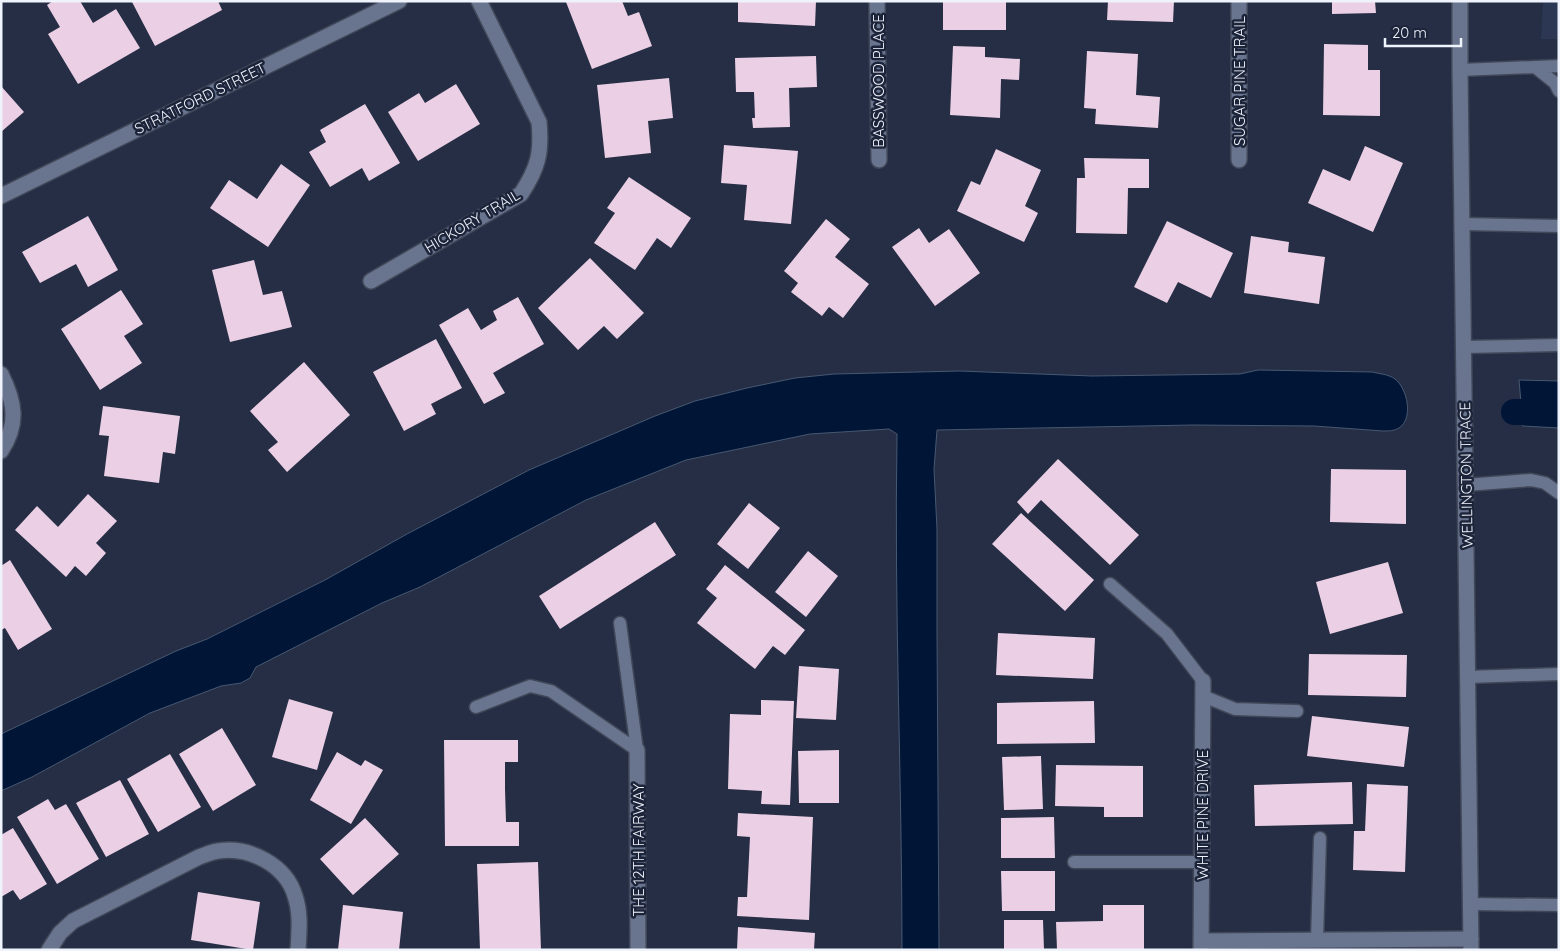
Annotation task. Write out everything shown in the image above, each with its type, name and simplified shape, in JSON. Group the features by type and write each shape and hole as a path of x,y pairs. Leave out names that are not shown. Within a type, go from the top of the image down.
{"street":[{"name":"STRATFORD STREET","path":"1,196 399,1"},
{"name":"HICKORY TRAIL","path":"371,282 522,194 532,178 538,159 539,122 478,1"},
{"name":"BASSWOOD PLACE","path":"877,1 879,160"},
{"name":"SUGAR PINE TRAIL","path":"1239,1 1239,160"},
{"name":"WELLINGTON TRACE","path":"1460,1 1471,944"},
{"path":"1,374 13,403 13,422 8,441 1,451"},
{"name":"WHITE PINE DRIVE","path":"1201,945 1203,688"},
{"name":"THE 12TH FAIRWAY","path":"637,750 638,950"},
{"path":"49,950 60,933 73,921 199,857 217,851 235,850 252,854 274,866 286,878 295,894 299,911 298,950"},
{"path":"1201,945 1318,940 1471,944"}],"lane":[{"path":"1460,70 1559,66"},
{"path":"1535,67 1554,83 1559,91"},
{"path":"1462,224 1559,226"},
{"path":"1464,347 1559,345"},
{"path":"1466,485 1531,480 1545,483 1559,493"},
{"path":"1110,584 1167,634 1203,688 1235,708 1297,711"},
{"path":"620,623 637,750"},
{"path":"1468,677 1559,674"},
{"path":"476,707 530,686 551,691 637,750"},
{"path":"1318,940 1320,838"},
{"path":"1074,862 1202,862"},
{"path":"1470,904 1559,905"}],"shaded area":[{"path":"1543,1 1559,1 1559,39 1541,39"},
{"path":"1258,370 1372,372 1387,375 1395,379 1403,389 1407,403 1404,423 1399,428 1387,431 1314,426 1193,425 937,430 934,469 937,529 939,950 902,950 896,501 897,434 889,429 810,434 686,460 586,500 420,587 382,603 256,667 250,678 241,683 221,686 150,713 32,777 1,791 1,734 176,651 207,639 325,580 407,534 529,470 655,416 695,401 795,378 834,374 959,371 1092,376 1240,374"},
{"path":"1519,380 1559,381 1559,428 1523,426"}],"building":[{"path":"53,1 80,1 93,23 116,9 140,48 78,84 48,34 60,27 47,5"},
{"path":"218,1 222,10 155,46 132,2"},
{"path":"622,1 628,16 639,12 652,46 592,69 566,2"},
{"path":"738,1 816,1 815,26 738,22"},
{"path":"943,1 1006,1 1006,30 943,30"},
{"path":"1108,1 1174,1 1173,22 1107,20"},
{"path":"1332,1 1375,1 1376,13 1332,14"},
{"path":"1324,44 1368,45 1368,70 1380,70 1380,116 1323,115"},
{"path":"953,46 985,47 985,57 1020,59 1019,80 1001,79 1000,118 950,115"},
{"path":"1087,51 1138,54 1136,95 1160,97 1158,128 1095,124 1096,109 1084,108"},
{"path":"816,56 817,87 789,88 790,127 753,128 752,118 755,118 754,92 736,92 735,58"},
{"path":"669,78 673,118 648,121 651,153 605,158 597,85"},
{"path":"456,84 480,124 418,161 388,112 419,93 425,103"},
{"path":"1,86 24,112 1,132"},
{"path":"365,104 400,163 369,181 362,168 330,187 309,152 326,142 320,130"},
{"path":"724,145 798,151 791,224 744,220 747,185 721,183"},
{"path":"1365,146 1403,163 1373,232 1308,203 1323,169 1350,181"},
{"path":"996,149 1041,170 1025,206 1038,213 1024,242 957,211 971,181 980,185"},
{"path":"1084,158 1149,159 1149,188 1128,188 1127,234 1076,233 1077,178 1085,178"},
{"path":"281,164 310,185 268,247 210,208 229,180 257,199"},
{"path":"629,177 691,218 671,248 657,238 635,270 594,243 615,213 607,208"},
{"path":"88,216 118,270 88,287 76,264 40,283 22,252"},
{"path":"826,219 850,239 835,257 869,284 843,318 829,307 822,316 791,292 798,283 784,271"},
{"path":"1167,221 1233,253 1211,298 1178,282 1167,303 1134,287"},
{"path":"919,228 929,243 949,229 980,273 935,306 892,247"},
{"path":"1251,236 1289,242 1288,252 1325,257 1319,304 1244,293"},
{"path":"590,258 644,313 617,339 604,326 578,350 538,308"},
{"path":"254,260 263,295 282,291 292,327 230,342 212,270"},
{"path":"121,290 143,324 124,336 142,363 100,390 61,329"},
{"path":"518,297 544,344 493,373 505,393 484,404 439,325 468,308 481,330 497,320 493,311"},
{"path":"436,339 462,388 431,404 436,414 404,431 373,372"},
{"path":"304,362 350,415 287,472 268,450 278,442 250,411"},
{"path":"103,406 180,416 175,454 163,452 159,483 104,476 109,436 99,435"},
{"path":"1058,459 1139,535 1110,565 1041,500 1028,514 1017,502"},
{"path":"1331,469 1406,470 1406,524 1330,522"},
{"path":"88,494 117,521 96,543 106,553 86,576 75,566 66,577 15,530 37,506 58,527"},
{"path":"749,503 780,528 748,569 717,544"},
{"path":"1021,513 1094,580 1065,611 992,544"},
{"path":"655,522 676,555 560,629 539,596"},
{"path":"808,551 838,576 806,617 775,592"},
{"path":"10,560 52,629 18,650 5,628 1,630 1,566"},
{"path":"1388,562 1403,613 1330,634 1316,582"},
{"path":"725,565 805,630 785,655 773,646 755,669 697,623 717,598 706,589"},
{"path":"998,633 1095,638 1093,679 996,675"},
{"path":"1309,654 1407,655 1406,697 1308,695"},
{"path":"799,666 839,669 836,720 796,718"},
{"path":"289,699 333,712 317,770 272,757"},
{"path":"761,700 794,701 790,805 761,804 762,791 728,789 730,714 761,715"},
{"path":"1094,701 1095,743 997,744 997,703"},
{"path":"1312,716 1409,727 1404,767 1307,756"},
{"path":"222,728 256,785 213,811 179,754"},
{"path":"444,740 518,740 518,762 505,762 505,789 506,822 519,822 519,846 445,846"},
{"path":"839,750 839,803 799,803 798,751"},
{"path":"337,752 361,766 365,760 383,770 351,824 310,800"},
{"path":"170,754 201,807 158,832 127,779"},
{"path":"1041,756 1043,809 1004,810 1002,757"},
{"path":"1056,765 1143,766 1143,817 1104,817 1104,807 1055,806"},
{"path":"120,780 149,834 106,857 76,803"},
{"path":"1352,782 1353,824 1255,826 1254,785"},
{"path":"1367,784 1408,786 1405,872 1353,870 1354,831 1365,831"},
{"path":"48,799 55,810 66,804 99,859 57,884 17,817"},
{"path":"738,813 813,817 809,920 737,916 738,897 747,897 750,837 737,836"},
{"path":"1054,817 1055,858 1001,858 1001,818"},
{"path":"365,818 399,854 353,895 320,859"},
{"path":"13,828 47,884 20,900 13,890 1,897 1,835"},
{"path":"538,862 541,950 480,950 477,864"},
{"path":"1001,871 1055,871 1055,911 1002,911"},
{"path":"198,892 260,902 253,950 191,940"},
{"path":"343,905 403,912 399,950 338,950"},
{"path":"1103,905 1144,905 1144,950 1057,950 1056,922 1103,921"},
{"path":"1004,920 1043,920 1044,950 1004,950"},
{"path":"738,927 815,933 814,950 737,950"}],"waterway":[{"path":"1514,412 1559,412"}]}
